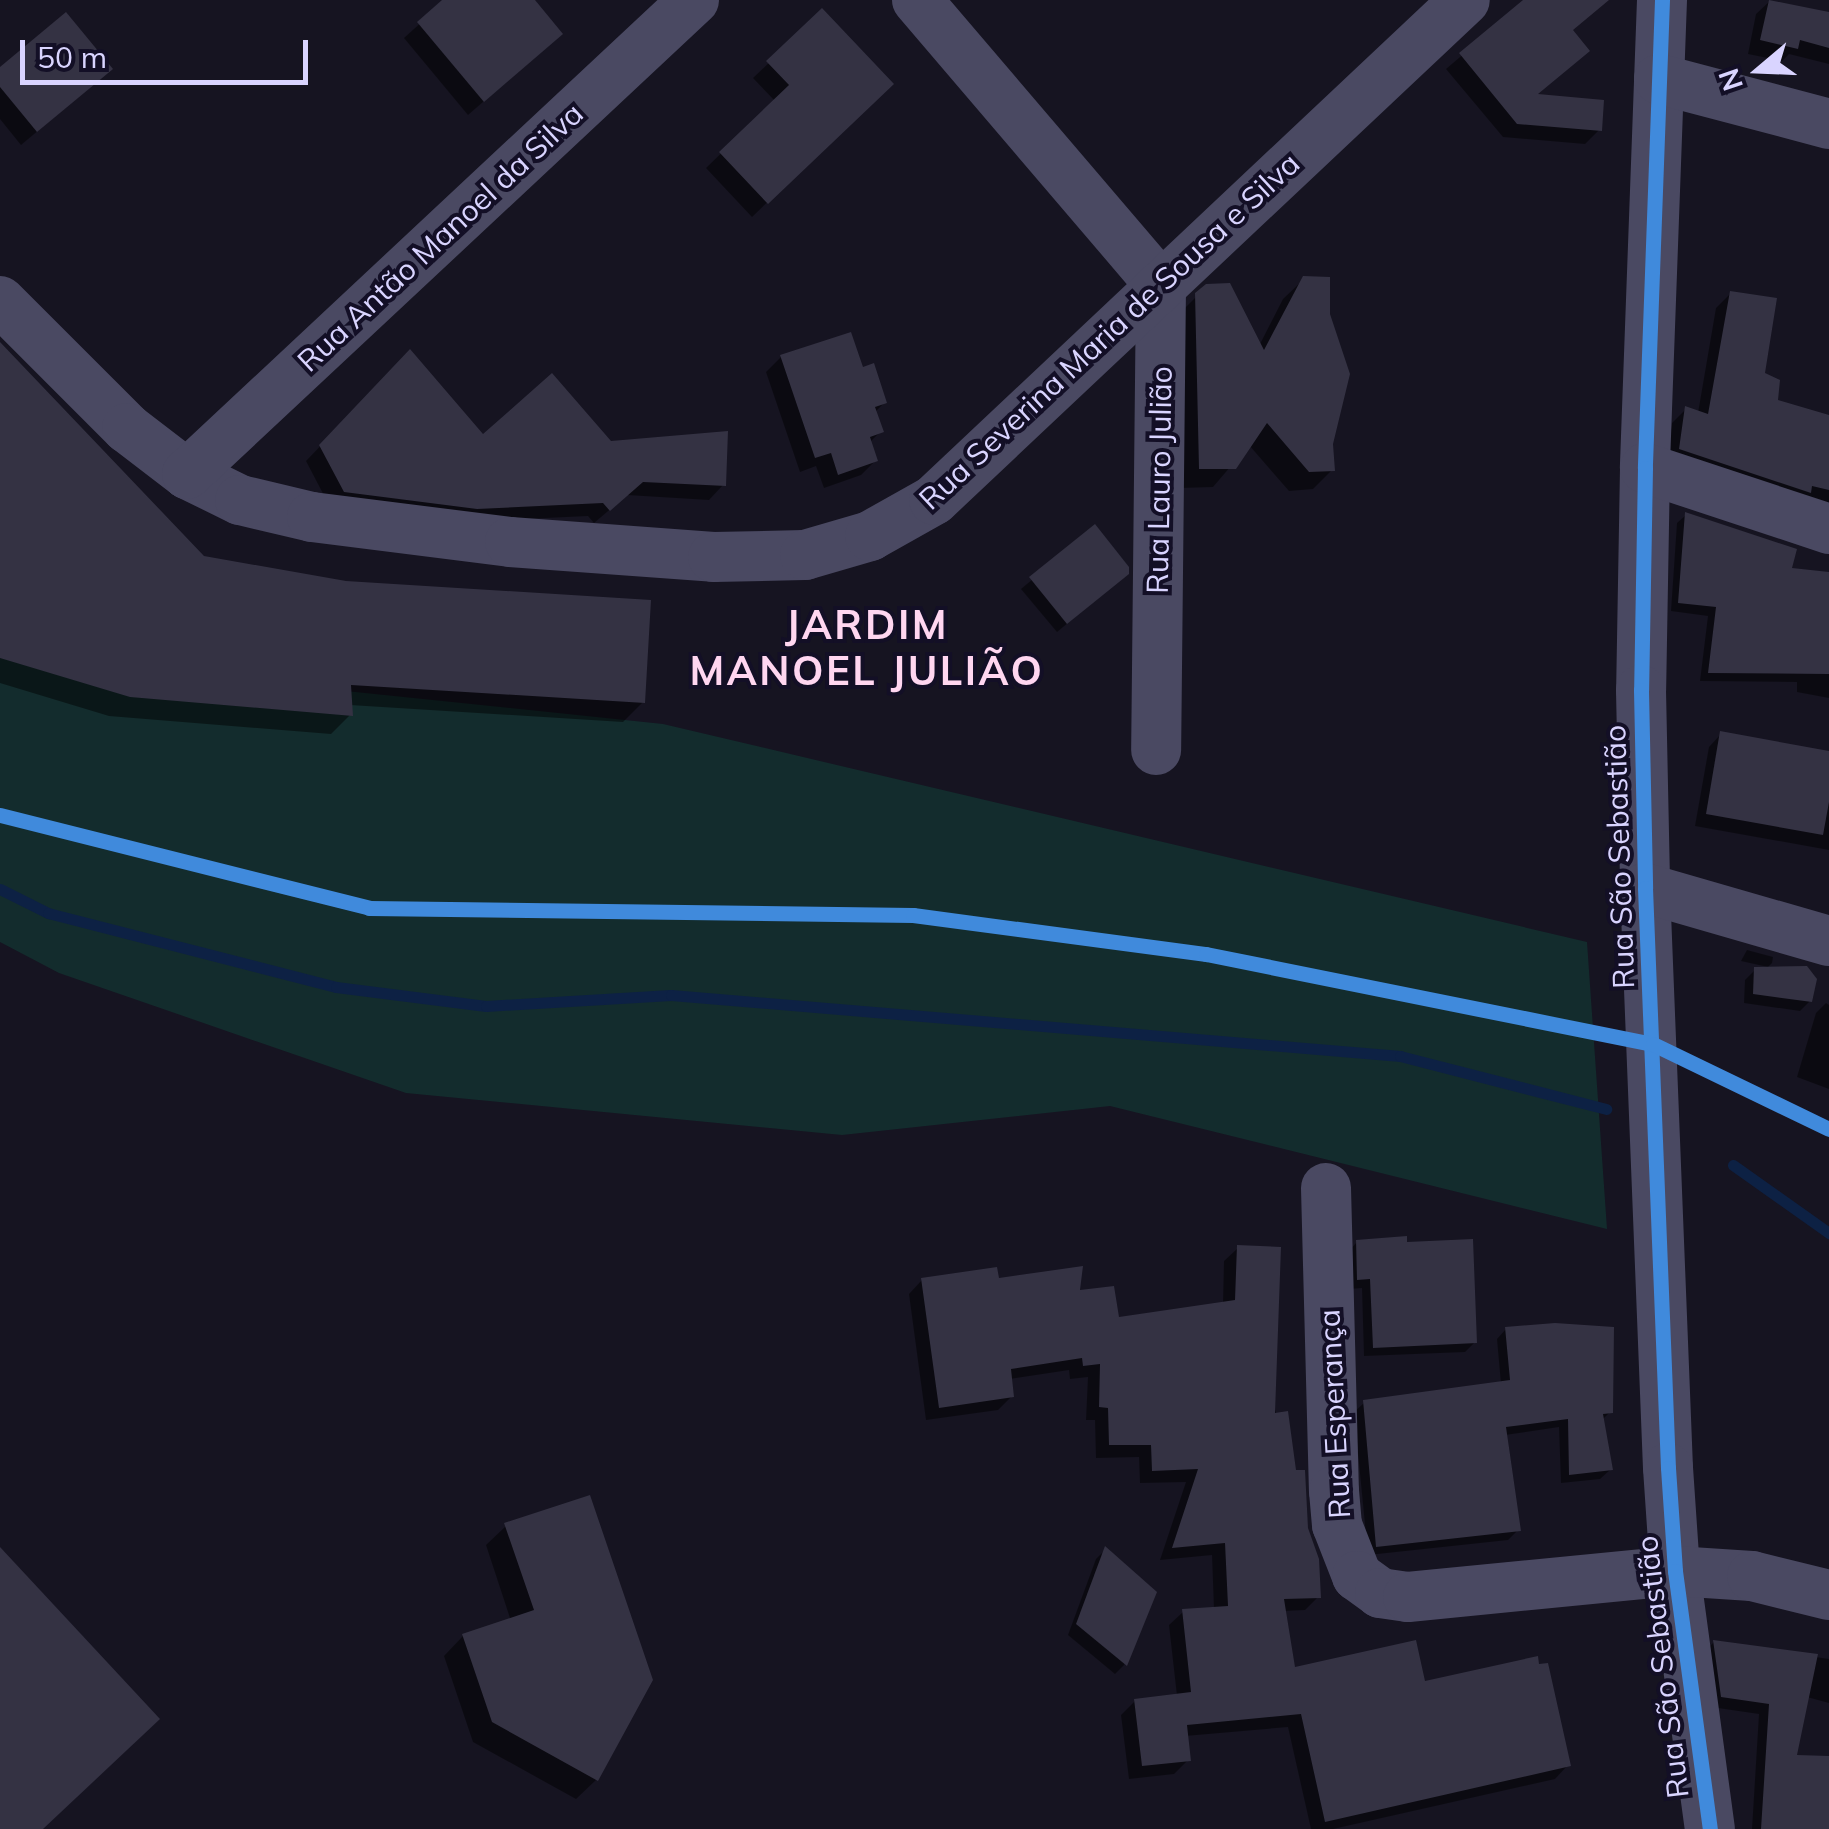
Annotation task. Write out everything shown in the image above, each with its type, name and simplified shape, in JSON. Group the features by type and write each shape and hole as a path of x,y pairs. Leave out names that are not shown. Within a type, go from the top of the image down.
{"street":[{"name":"Rua Antão Manoel da Silva","path":"187,474 694,0"},
{"path":"917,0 1161,286"},
{"name":"Rua Severina Maria de Sousa e Silva","path":"0,301 126,428 187,474 240,500 364,525 510,542 676,554 805,555 870,536 934,500 1466,0"},
{"name":"Rua São Sebastião","path":"1662,0 1645,468 1641,690 1645,888 1654,1044 1657,1268 1675,1570 1710,1829"},
{"path":"1659,80 1829,124"},
{"name":"Rua Lauro Julião","path":"1156,750 1161,286"},
{"path":"1645,468 1829,529"},
{"path":"1645,888 1829,940"},
{"name":"Rua Esperança","path":"1326,1188 1334,1491 1337,1525 1356,1576 1380,1593 1408,1596 1675,1570 1752,1576 1829,1595"}],"green space":[{"path":"0,655 663,724 1587,942 1607,1229 1110,1106 842,1135 406,1093 59,973 0,942"}],"building":[{"path":"442,0 535,0 563,34 484,102 417,22"},
{"path":"1523,0 1609,0 1573,30 1590,51 1538,94 1604,100 1602,131 1517,124 1459,53"},
{"path":"1769,0 1829,12 1829,48 1800,40 1798,49 1760,40"},
{"path":"822,8 894,84 768,204 719,152 789,85 766,61"},
{"path":"66,12 113,69 37,132 0,87 0,67"},
{"path":"1303,276 1330,277 1330,314 1350,374 1333,444 1335,471 1309,472 1267,423 1236,469 1199,469 1195,293 1206,284 1230,283 1264,350"},
{"path":"1730,291 1777,298 1765,373 1780,380 1778,400 1829,415 1829,490 1812,486 1811,493 1679,449 1685,406 1708,414"},
{"path":"851,332 863,367 874,363 887,403 875,407 884,432 870,437 878,461 838,475 831,453 815,458 780,355"},
{"path":"0,342 204,556 346,581 651,600 645,703 351,685 353,716 130,697 0,658"},
{"path":"410,349 483,434 552,373 611,441 728,431 726,486 643,482 610,511 603,503 477,509 344,492 319,445"},
{"path":"1685,512 1797,549 1792,568 1829,572 1829,674 1708,673 1716,607 1678,603"},
{"path":"1095,524 1129,567 1129,574 1067,624 1029,577"},
{"path":"1720,731 1829,751 1829,802 1823,835 1706,814"},
{"path":"1807,966 1817,979 1812,1002 1753,994 1754,967"},
{"path":"1407,1236 1407,1242 1473,1239 1477,1343 1373,1348 1370,1279 1357,1280 1356,1240"},
{"path":"1237,1245 1281,1247 1275,1413 1288,1411 1296,1470 1305,1470 1308,1528 1319,1559 1321,1598 1284,1599 1295,1667 1416,1640 1425,1681 1538,1656 1539,1664 1548,1663 1571,1766 1325,1822 1301,1714 1187,1725 1191,1761 1142,1766 1134,1699 1191,1692 1182,1609 1228,1606 1225,1543 1172,1548 1198,1469 1152,1471 1151,1445 1109,1445 1108,1408 1099,1407 1100,1364 1083,1366 1082,1358 1011,1369 1014,1397 939,1408 921,1278 997,1267 999,1278 1083,1266 1080,1290 1114,1286 1119,1317 1235,1300"},
{"path":"1555,1323 1614,1327 1613,1413 1603,1414 1613,1470 1569,1475 1568,1419 1506,1427 1521,1531 1376,1547 1363,1400 1510,1380 1505,1327"},
{"path":"590,1495 653,1680 598,1781 492,1722 462,1634 534,1610 504,1523"},
{"path":"1105,1546 1157,1592 1127,1666 1076,1624"},
{"path":"0,1547 160,1719 43,1829 0,1829"},
{"path":"1713,1640 1818,1654 1797,1755 1829,1756 1829,1829 1761,1829 1769,1704 1721,1697"}],"waterway":[{"path":"0,889 48,913 336,987 486,1006 671,995 1400,1056 1606,1109"},
{"path":"1733,1165 1829,1233"}],"cycle path":[{"path":"1662,0 1645,468 1641,690 1645,888 1675,1571 1710,1829"},
{"path":"0,815 369,908 913,915 1206,954 1653,1044 1829,1129"}],"district":[{"name":"JARDIM MANOEL JULIÃO","path":"867,647"}]}
